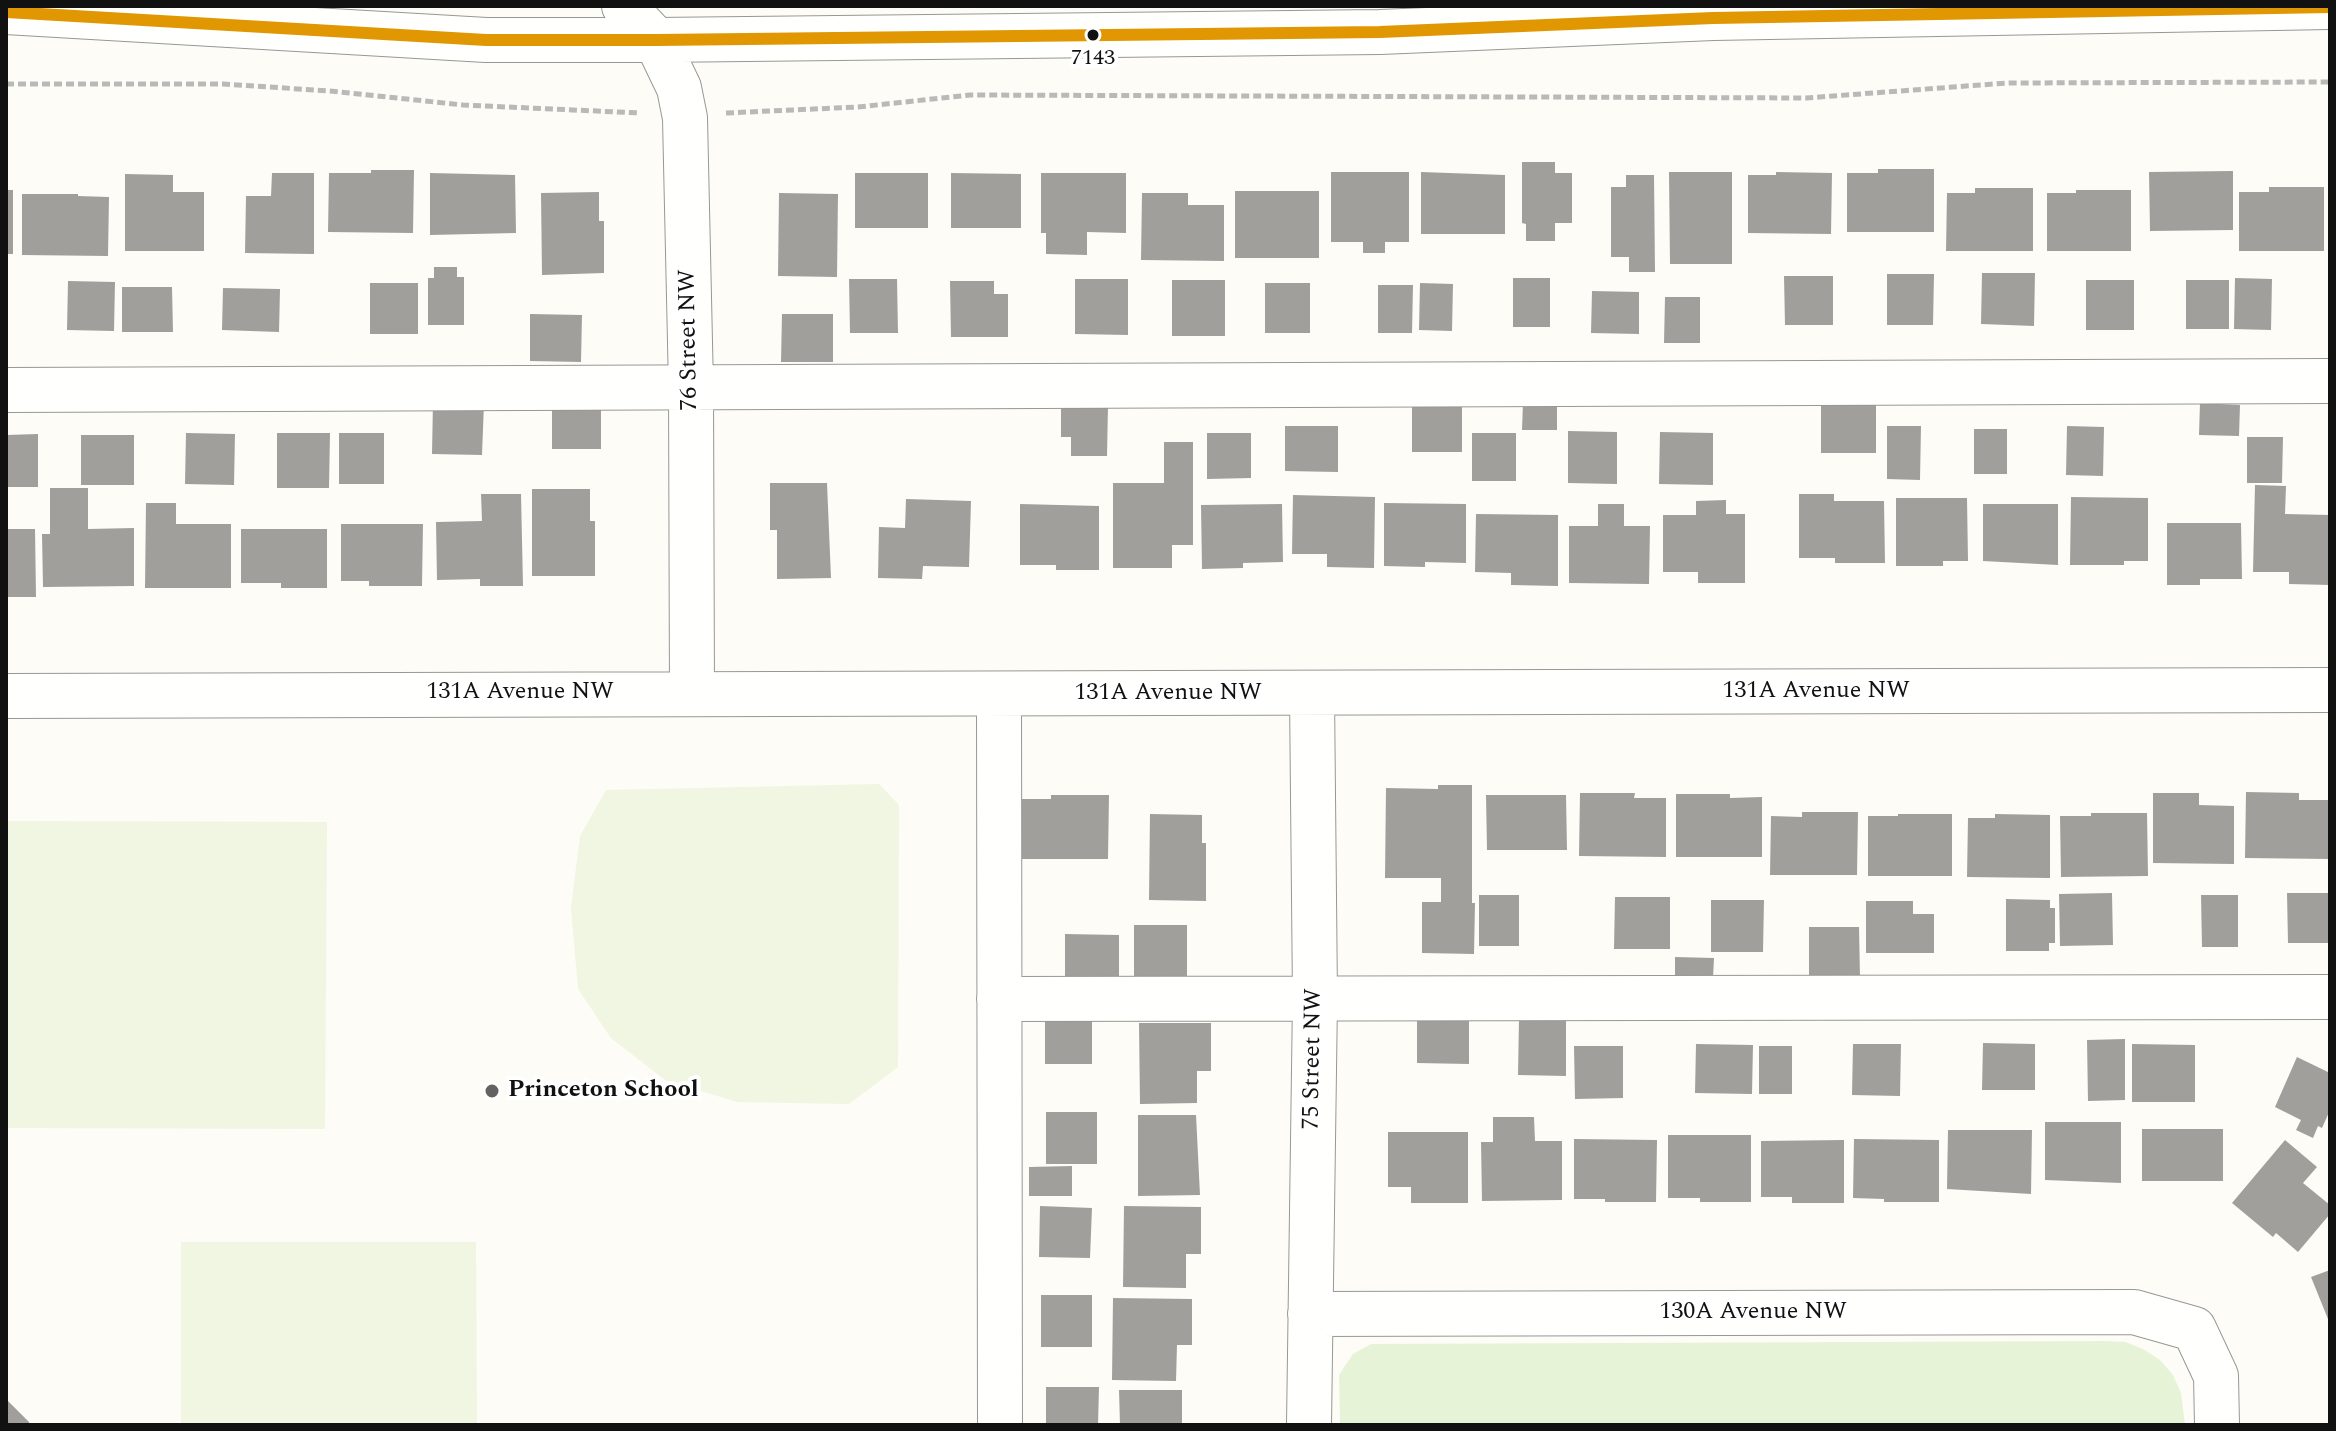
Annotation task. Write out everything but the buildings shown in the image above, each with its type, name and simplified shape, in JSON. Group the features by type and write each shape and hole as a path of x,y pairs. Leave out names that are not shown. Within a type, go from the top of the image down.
{"street":[{"name":"76 Street NW","path":"624,6 656,40 679,88 685,114 691,387 692,693"},
{"path":"6,12 486,40 656,40 1380,32 1564,15 2330,7"},
{"path":"6,390 2330,381"},
{"name":"131A Avenue NW","path":"6,696 2330,690"},
{"name":"75 Street NW","path":"1309,1425 1315,999 1312,693"},
{"path":"999,695 1000,1425"},
{"path":"999,999 2330,997"},
{"name":"130A Avenue NW","path":"1310,1314 2134,1312 2194,1329 2216,1376 2217,1425"}],"path":[{"path":"6,84 237,84 463,105 685,114 843,108 970,95 1806,98 2007,83 2330,82"}],"green space":[{"path":"879,784 899,805 898,1067 849,1104 737,1102 665,1080 611,1038 578,989 571,907 580,836 606,790"},
{"path":"6,821 327,822 325,1129 6,1128"},
{"path":"181,1242 476,1242 477,1425 181,1425"},
{"path":"2125,1342 2160,1360 2173,1375 2181,1393 2185,1425 1340,1425 1339,1375 1353,1354 1371,1344"}],"transit line":[{"path":"6,12 486,40 656,40 1380,32 1713,18 2330,7"}],"place":[{"name":"7143","path":"1093,35"},
{"name":"Princeton School","path":"492,1091"}]}
